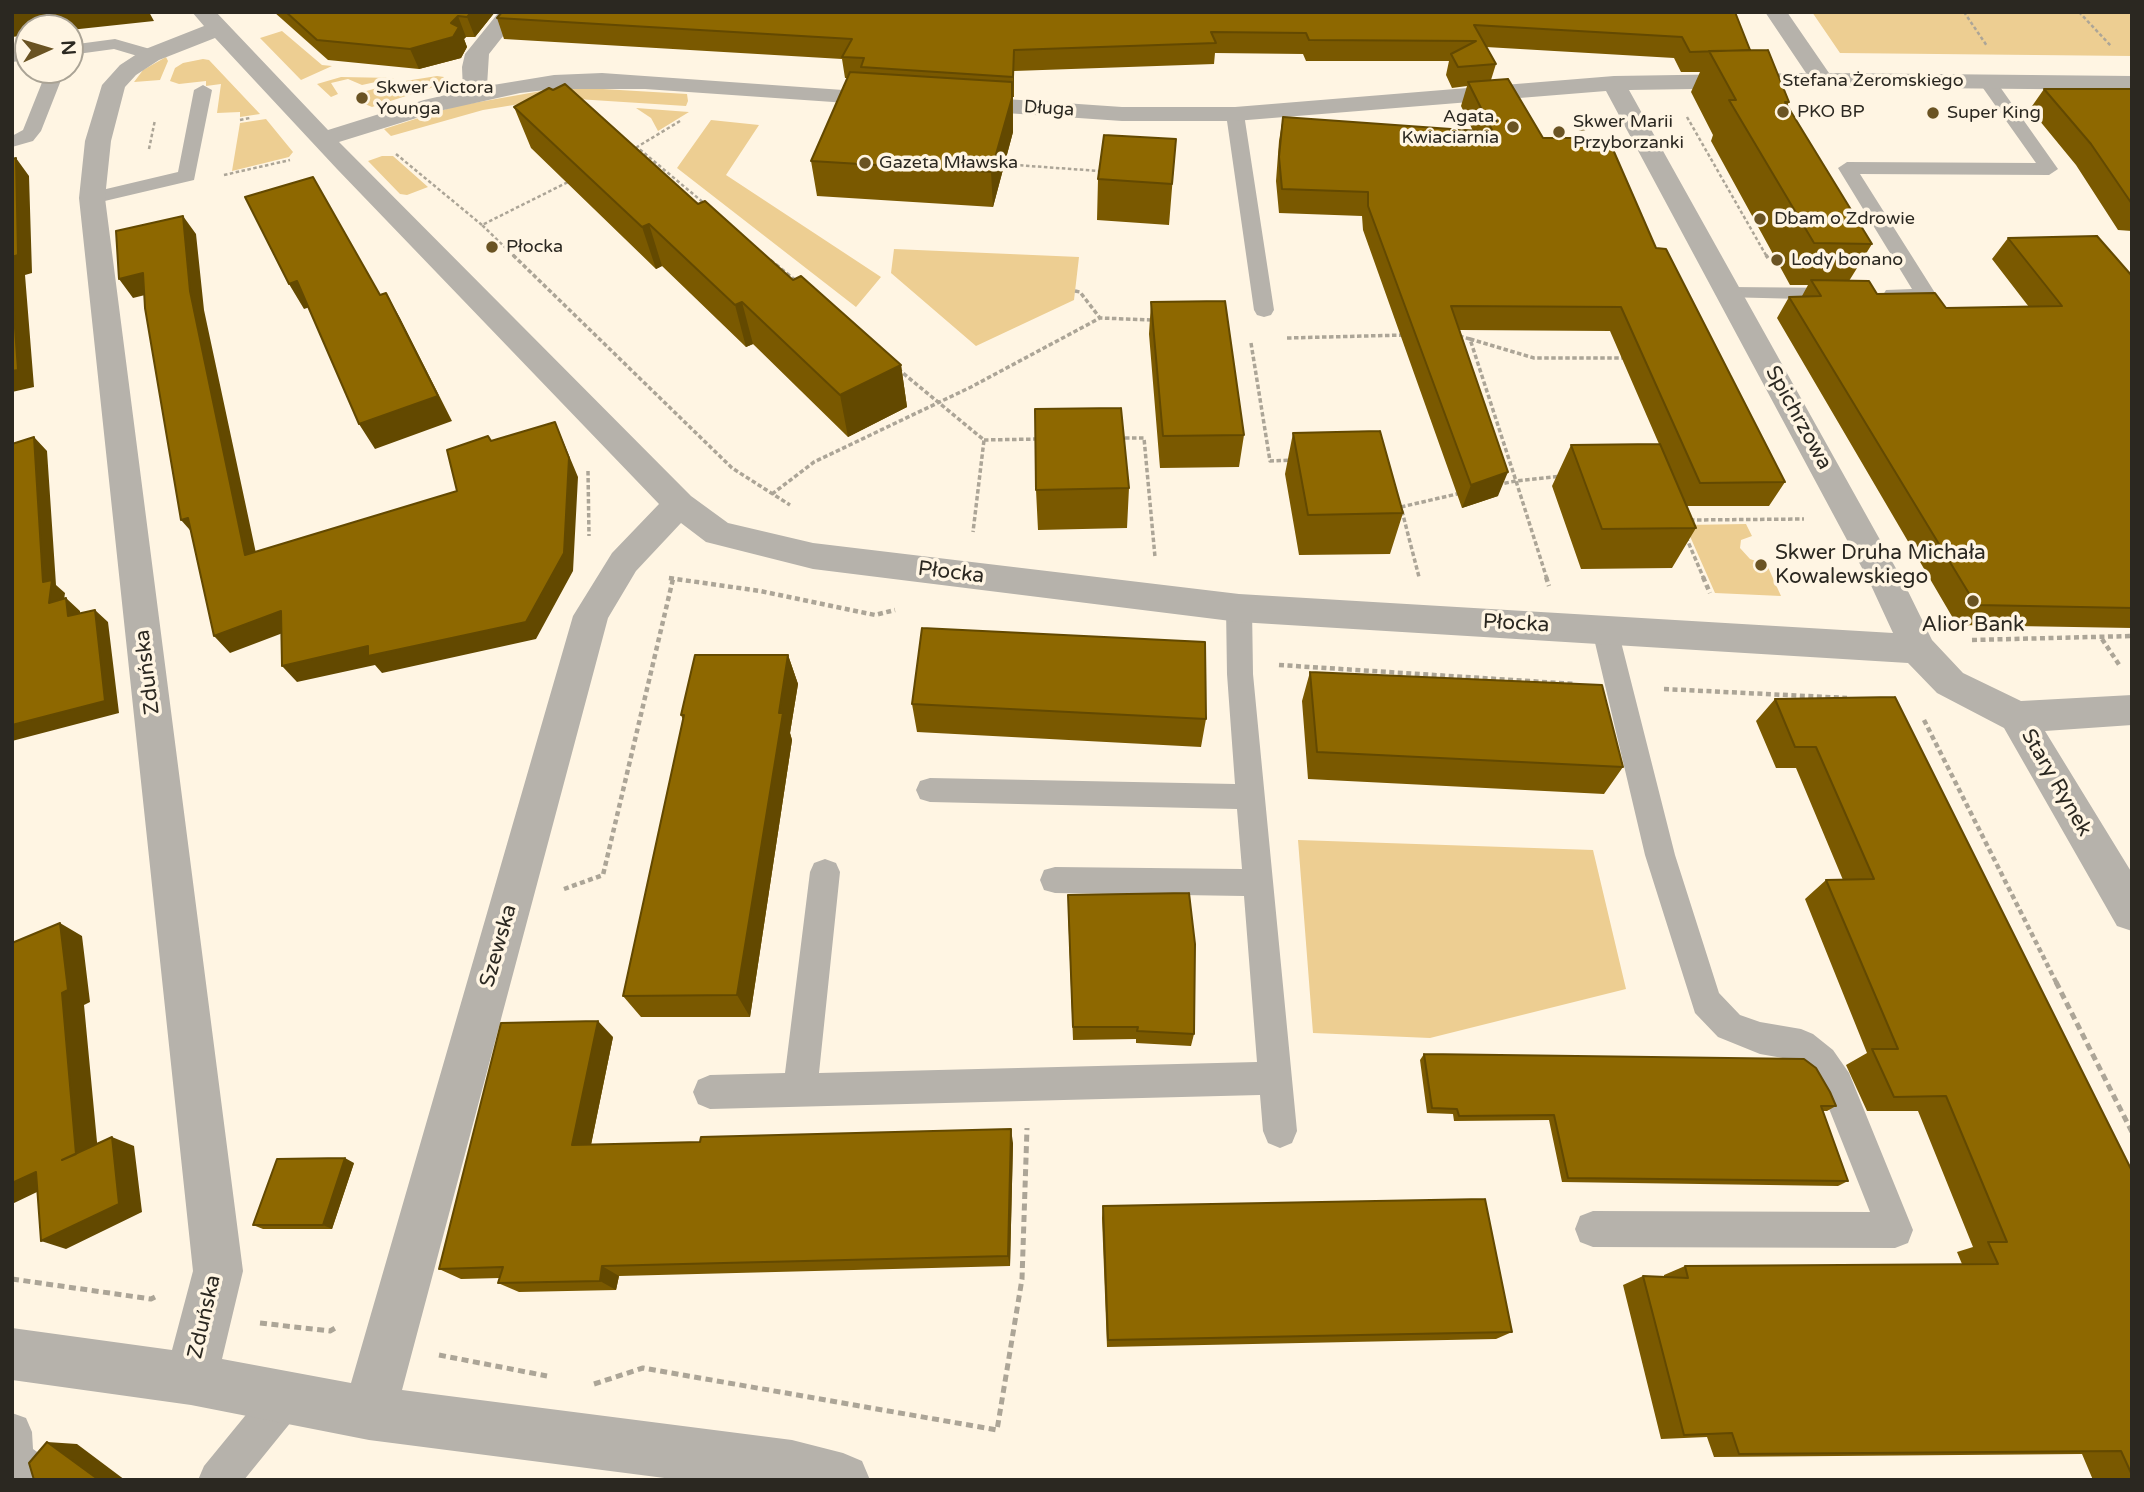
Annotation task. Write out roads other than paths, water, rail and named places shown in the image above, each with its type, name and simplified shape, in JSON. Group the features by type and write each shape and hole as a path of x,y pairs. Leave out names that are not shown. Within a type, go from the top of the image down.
{"street":[{"path":"475,95 474,67 477,54 488,37 511,12"},
{"path":"1776,12 1822,80"},
{"name":"Zduńska","path":"191,1379 218,1271 93,198 98,141 114,85 151,55 211,20"},
{"name":"Płocka","path":"211,20 679,504 718,533 813,555 1239,608 1918,649"},
{"path":"324,139 433,105 475,95 520,86 602,80 914,100"},
{"name":"Stefana Żeromskiego","path":"1614,83 1822,80 2132,83"},
{"name":"Długa","path":"941,102 1122,114 1234,114 1614,83"},
{"name":"Spichrzowa","path":"1614,83 1886,581 1918,649 1950,683 2017,717"},
{"name":"Szewska","path":"369,1413 592,616 624,562 679,504"},
{"name":"Stary Rynek","path":"2132,710 2017,717 2132,912"},
{"path":"12,1354 191,1379 369,1413 792,1467 842,1480"}],"lane":[{"path":"84,48 115,44 151,55"},
{"path":"1730,293 1927,296 1847,168 2049,169 1987,81"},
{"path":"12,142 27,137 32,131 50,84"},
{"path":"93,198 187,176 204,90"},
{"path":"1234,114 1264,310"},
{"path":"1239,608 1240,674 1280,1130"},
{"path":"1593,1229 1895,1230 1837,1085 1821,1061 1801,1045 1760,1038 1729,1026 1706,1002 1660,855 1605,630"},
{"path":"930,790 1251,797"},
{"path":"800,1090 825,872"},
{"path":"1055,880 1259,883"},
{"path":"710,1092 1276,1078"},
{"path":"218,1480 286,1397"},
{"path":"12,1432 14,1460 43,1480"}],"place":[{"name":"Skwer Victora Younga","path":"362,98"},
{"name":"PKO BP","path":"1783,112"},
{"name":"Super King","path":"1933,113"},
{"name":"Agata. Kwiaciarnia","path":"1513,127"},
{"name":"Skwer Marii Przyborzanki","path":"1559,132"},
{"name":"Gazeta Mławska","path":"865,163"},
{"name":"Dbam o Zdrowie","path":"1760,219"},
{"name":"Płocka","path":"492,247"},
{"name":"Lody bonano","path":"1777,260"},
{"name":"Skwer Druha Michała Kowalewskiego","path":"1761,565"},
{"name":"Alior Bank","path":"1973,601"}]}
